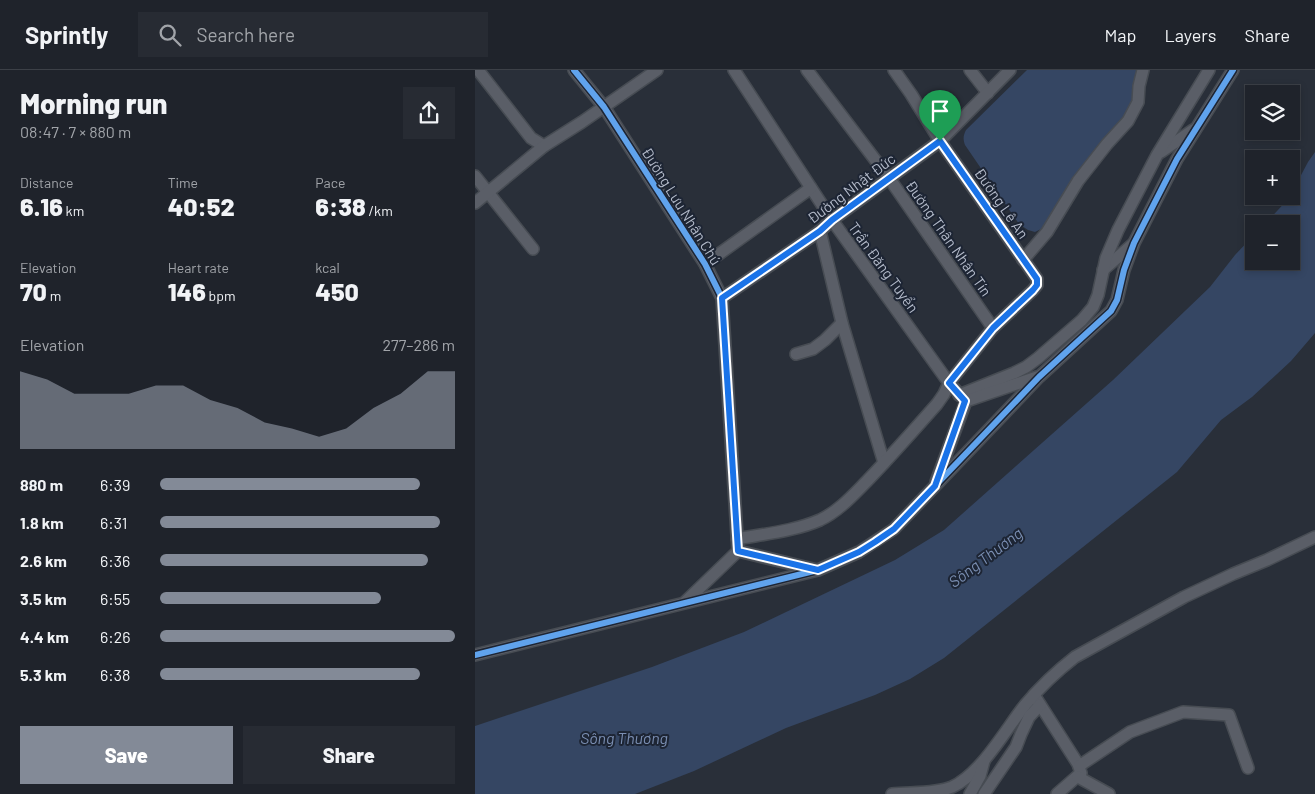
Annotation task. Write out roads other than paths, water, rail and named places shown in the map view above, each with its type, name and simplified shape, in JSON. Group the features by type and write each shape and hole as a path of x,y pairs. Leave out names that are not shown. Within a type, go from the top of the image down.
{"street":[{"path":"478,70 531,138 544,146"},
{"name":"Đường Lưu Nhân Chú","path":"574,70 604,107 705,264 722,298 738,551"},
{"path":"475,203 544,146 657,70"},
{"name":"Trần Đăng Tuyển","path":"734,70 832,220 949,383 962,398"},
{"name":"Đường Thân Nhân Tín","path":"807,70 889,178 993,328"},
{"name":"Đường Lê An","path":"894,70 940,141 1037,279 1036,287 993,328"},
{"path":"970,70 988,93"},
{"name":"Đường Nhật Đức","path":"722,298 820,231 832,220 940,141 1010,70"},
{"path":"1023,260 1047,232 1068,196 1084,174 1127,121 1138,102 1143,70"},
{"path":"935,486 962,398 1014,373 1038,358 1082,320 1093,307 1098,295 1106,258 1117,230 1157,155 1209,70"},
{"path":"475,654 818,570 859,552 894,529 1039,377 1111,311 1117,300 1124,270 1134,243 1177,159 1233,70"},
{"path":"1157,155 1197,128"},
{"path":"475,176 533,249"},
{"path":"705,264 811,188"},
{"path":"820,231 842,323 884,463"},
{"path":"1103,270 1134,243"},
{"path":"796,354 813,349 842,323"},
{"path":"737,538 779,532 809,524 821,520 843,505 937,404 949,383 993,328"},
{"path":"962,398 1039,377"},
{"path":"892,794 943,790 964,780 986,757 1034,695 1060,668 1075,657 1184,597 1315,537"},
{"path":"684,603 738,551 818,570"},
{"path":"1034,695 1078,772 1109,794"},
{"path":"984,794 1016,747 1029,717 1041,705"},
{"path":"1057,794 1078,772 1130,732 1183,712 1229,715 1248,768"},
{"path":"970,794 980,776 986,757"}],"water":[{"path":"1027,70 1137,70 1133,100 1123,118 1110,133 1053,215 1041,229 1035,232 1019,224 965,145 964,139 966,130"},
{"name":"Sông Thương","path":"1315,152 1315,333 1291,361 1252,397 1221,420 1177,472 944,658 910,679 875,695 786,728 694,771 635,794 475,794 475,726 652,667 744,632 895,560 944,530 1113,380 1210,287 1245,244 1245,270 1300,270 1300,215 1273,215 1283,205 1300,205 1300,177"}]}
